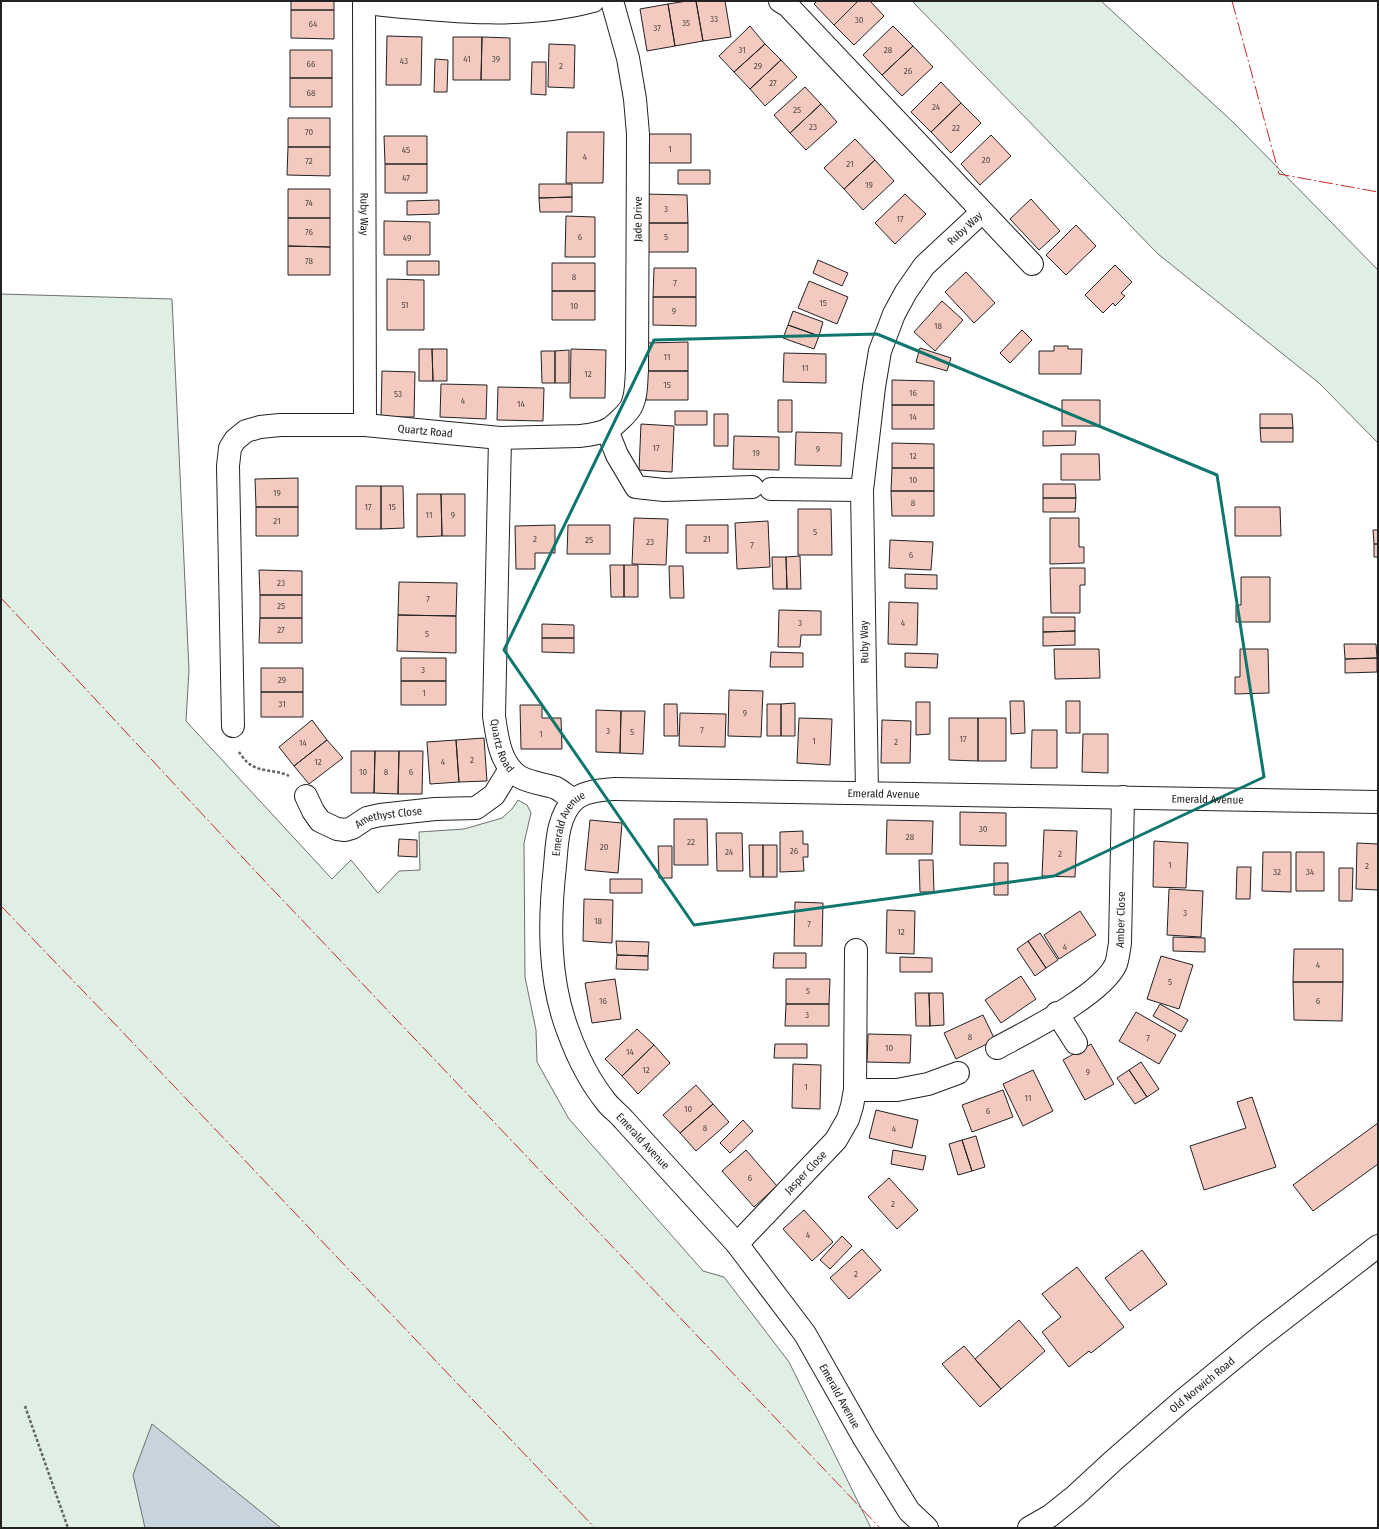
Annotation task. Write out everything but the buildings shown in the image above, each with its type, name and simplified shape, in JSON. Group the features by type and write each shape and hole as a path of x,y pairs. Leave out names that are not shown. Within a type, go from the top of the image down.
{"street":[{"name":"Ruby Way","path":"365,425 364,2 463,12 557,9 593,1"},
{"name":"Jade Drive","path":"500,438 592,435 607,430 625,415 631,407 635,395 637,362 638,134 635,99 628,58 612,1"},
{"name":"Ruby Way","path":"780,1 788,6 982,212 924,266 906,292 894,314 880,351 862,490 866,793"},
{"path":"982,212 1032,264"},
{"name":"Quartz Road","path":"233,726 228,466 230,448 235,440 246,431 260,426 280,424 365,425 500,438 494,716 496,734 500,751 510,769 521,777 556,788 574,800"},
{"path":"607,430 617,455 636,487 664,490 761,488 862,490"},
{"name":"Amethyst Close","path":"306,796 313,811 320,821 337,829 344,830 352,828 367,818 380,815 435,809 476,808 494,795 510,769"},
{"name":"Emerald Avenue","path":"927,1528 909,1511 864,1438 806,1334 737,1244 624,1120 607,1104 584,1068 567,1030 556,985 551,943 552,895 558,836 564,813 574,800 582,794 614,789 1378,802"},
{"name":"Amber Close","path":"997,1048 1083,998 1104,980 1116,964 1120,943 1123,797"},
{"name":"Jasper Close","path":"737,1244 836,1140 848,1119 855,1090 856,950"},
{"path":"1057,1013 1076,1043"},
{"path":"855,1090 897,1090 928,1084 958,1073"},
{"name":"Old Norwich Road","path":"1029,1528 1050,1516 1075,1496 1182,1401 1260,1337 1378,1246"}],"path":[{"path":"233,726 238,750 247,762 262,770 282,772 292,778 306,796"},
{"path":"25,1406 68,1528"}],"highlighted area":[{"path":"877,334 1217,475 1264,777 1054,876 694,925 504,650 654,340"}],"green space":[{"path":"912,1 1101,1 1233,122 1378,270 1378,443 1319,383 1158,254"},
{"path":"1,294 172,299 189,670 186,721 332,879 351,860 378,893 399,871 420,870 419,832 464,829 502,818 512,809 518,800 527,805 531,813 524,843 525,977 536,1030 537,1062 569,1119 703,1271 724,1277 789,1362 871,1528 1,1528"}],"shaded area":[{"path":"152,1424 281,1528 145,1528 133,1475"}],"power":[{"path":"1232,1 1279,174 1378,192"},
{"path":"1,598 259,875 880,1528"},
{"path":"1,906 595,1528"}]}
